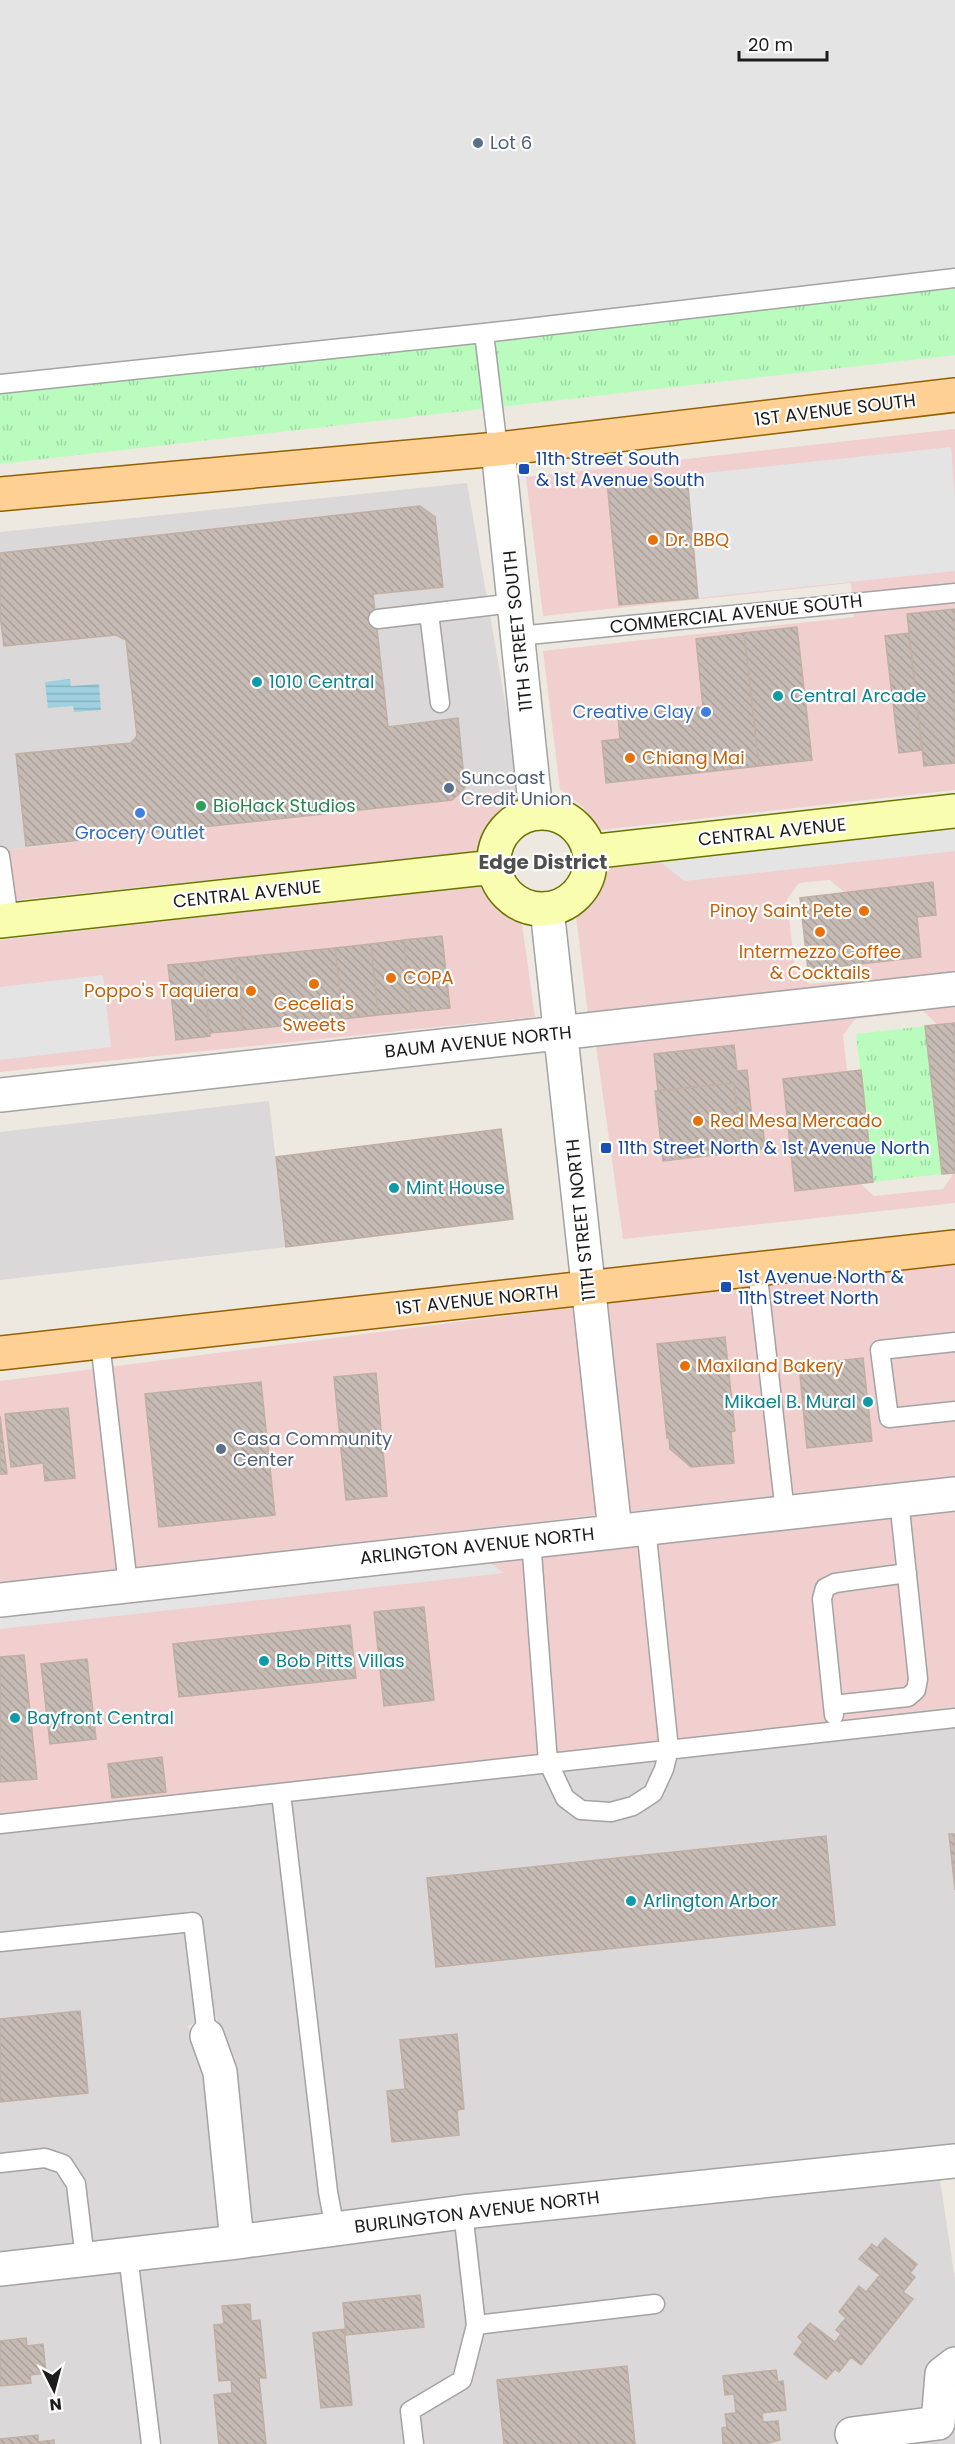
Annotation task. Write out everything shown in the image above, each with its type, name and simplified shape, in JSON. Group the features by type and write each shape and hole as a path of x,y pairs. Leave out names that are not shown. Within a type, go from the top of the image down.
{"main road":[{"name":"1ST AVENUE SOUTH","path":"0,494 498,449 955,395"},
{"name":"1ST AVENUE NORTH","path":"0,1353 955,1247"}],"street":[{"name":"11TH STREET SOUTH","path":"498,449 536,813"},
{"name":"CENTRAL AVENUE","path":"589,852 955,812"},
{"path":"536,813 550,813 576,826 589,852 590,868 585,884 575,897 561,905 547,909 531,908 507,895 499,884 494,867 498,840 508,827 521,818 536,813"},
{"name":"CENTRAL AVENUE","path":"4,921 494,867"},
{"name":"11TH STREET NORTH","path":"547,909 589,1288 631,1529"},
{"name":"BAUM AVENUE NORTH","path":"0,1095 955,988"},
{"name":"ARLINGTON AVENUE NORTH","path":"0,1600 955,1494"},
{"path":"207,2036 220,2073 237,2242"},
{"name":"BURLINGTON AVENUE NORTH","path":"0,2269 237,2242 463,2212 954,2167"},
{"path":"852,2434 938,2423 942,2374 955,2364"}],"lane":[{"path":"0,384 484,333 955,278"},
{"path":"484,333 498,449"},
{"name":"COMMERCIAL AVENUE SOUTH","path":"518,636 955,593"},
{"path":"378,620 514,603"},
{"path":"429,613 440,703"},
{"path":"0,856 4,921"},
{"path":"758,1269 785,1512"},
{"path":"100,1342 128,1586"},
{"path":"955,1342 880,1350 889,1418 955,1411"},
{"path":"833,1705 908,1696 916,1690 918,1679 899,1500"},
{"path":"531,1540 548,1762 565,1798 581,1810 611,1812 633,1806 652,1793 664,1769 669,1749 631,1529"},
{"path":"836,1731 822,1599 825,1588 835,1583 907,1574"},
{"path":"0,1824 955,1718"},
{"path":"281,1793 327,2183 335,2229"},
{"path":"0,1942 193,1922 207,2036"},
{"path":"0,2163 45,2158 63,2164 76,2184 85,2259"},
{"path":"414,2444 410,2411 462,2380 476,2325 463,2212"},
{"path":"128,2255 151,2444"},
{"path":"476,2325 655,2304"}],"shaded area":[{"name":"Lot 6","path":"0,0 955,0 955,287 0,392"},
{"path":"955,429 955,790 600,830 583,807 560,789 543,651 854,617 851,583 543,616 526,477"},
{"path":"951,447 955,500 955,571 698,598 687,475"},
{"name":"1010 Central","path":"467,483 520,788 0,851 0,532"},
{"path":"519,788 521,797 498,811 485,829 480,851 0,902 0,851"},
{"path":"955,830 955,973 588,1015 576,916 596,896 610,868","holes":["830,880 845,893 853,965 841,981 809,984 795,971 787,899 799,883"]},
{"path":"955,830 955,851 685,881 660,862"},
{"path":"485,885 499,908 522,924 535,1017 0,1072 0,940"},
{"path":"103,975 111,1047 0,1060 0,987"},
{"path":"955,1006 955,1203 623,1239 596,1046","holes":["923,1011 938,1025 954,1173 943,1189 874,1196 860,1183 843,1035 855,1019"]},
{"path":"269,1101 286,1247 0,1280 0,1132"},
{"path":"955,1264 955,1477 629,1512 605,1303"},
{"path":"575,1307 599,1515 0,1583 0,1381"},
{"path":"955,1511 955,1706 0,1828 0,1617"},
{"path":"479,1555 504,1573 0,1629 0,1608"},
{"path":"955,1706 955,2144 461,2195 250,2223 235,2071 215,2014 188,2026 205,2076 220,2227 0,2252 0,1828"},
{"path":"940,2180 955,2279 955,2444 0,2444 0,2286 254,2258 465,2229"}],"green space":[{"name":"Lot 6","path":"0,0 955,0 955,355 0,464"},
{"path":"925,1026 942,1174 873,1182 856,1034"}],"water":[{"path":"70,679 71,686 99,684 101,710 74,712 73,706 48,708 45,682"}],"building":[{"name":"Dr. BBQ","path":"687,475 698,598 619,605 607,482"},
{"name":"1010 Central","path":"420,506 435,517 443,587 373,594 388,727 458,718 465,788 452,800 26,846 16,754 131,743 137,736 126,640 116,635 4,646 0,615 0,553"},
{"path":"955,609 955,763 924,766 907,614"},
{"name":"Central Arcade","path":"797,627 812,760 759,766 744,633"},
{"name":"Creative Clay","path":"744,633 759,766 606,783 602,741 620,739 618,716 703,707 696,639"},
{"path":"909,633 922,750 899,753 885,636"},
{"path":"933,882 936,915 917,917 921,957 808,970 800,898"},
{"path":"442,936 450,1008 411,1012 404,940"},
{"name":"COPA","path":"404,940 411,1012 378,1015 371,944"},
{"path":"371,944 378,1015 343,1019 335,948"},
{"path":"335,948 343,1019 243,1030 235,958"},
{"path":"235,958 243,1030 210,1033 202,962"},
{"path":"202,962 210,1036 176,1040 168,965"},
{"path":"955,1023 955,1173 942,1174 925,1026"},
{"path":"734,1045 737,1071 747,1070 753,1129 763,1128 765,1149 741,1151 734,1083 658,1091 654,1054"},
{"path":"861,1070 873,1182 795,1191 783,1079"},
{"name":"Red Mesa Mercado","path":"734,1083 741,1152 663,1161 655,1091"},
{"name":"Mint House","path":"501,1129 513,1219 286,1247 276,1157"},
{"path":"725,1337 735,1431 731,1432 734,1463 691,1467 670,1449 657,1344"},
{"path":"863,1358 872,1441 807,1448 799,1365"},
{"path":"376,1373 387,1496 346,1500 334,1377"},
{"path":"261,1382 275,1515 159,1527 145,1394"},
{"path":"68,1408 75,1478 45,1481 43,1463 11,1467 5,1414"},
{"path":"0,1416 7,1474 0,1474"},
{"path":"424,1607 434,1700 384,1706 374,1612"},
{"name":"Bob Pitts Villas","path":"350,1625 356,1678 179,1697 173,1644"},
{"name":"Bayfront Central","path":"24,1655 37,1779 0,1782 0,1657"},
{"path":"87,1659 96,1739 50,1744 41,1664"},
{"path":"162,1757 166,1792 112,1798 108,1764"},
{"path":"949,1834 955,1834 955,1890"},
{"name":"Arlington Arbor","path":"826,1836 835,1925 436,1967 427,1878"},
{"path":"80,2011 88,2093 0,2102 0,2019"},
{"path":"457,2034 464,2109 457,2110 459,2135 392,2142 387,2091 405,2089 400,2040"},
{"path":"885,2238 917,2264 910,2273 915,2277 903,2292 913,2299 861,2365 851,2357 839,2372 835,2369 826,2379 794,2354 803,2342 798,2337 810,2323 835,2342 841,2334 836,2330 846,2318 839,2312 859,2286 866,2292 880,2275 859,2259 872,2244 877,2248"},
{"path":"420,2295 424,2327 346,2335 343,2303"},
{"path":"250,2304 251,2321 260,2320 266,2378 259,2378 266,2444 219,2444 214,2395 232,2393 231,2380 219,2381 214,2325 224,2324 222,2306"},
{"path":"344,2329 352,2405 321,2408 313,2333"},
{"path":"26,2338 27,2346 43,2344 46,2373 30,2375 31,2383 0,2386 0,2341"},
{"path":"627,2366 635,2444 504,2444 497,2380"},
{"path":"776,2370 778,2382 783,2381 786,2410 762,2413 763,2422 778,2421 780,2440 765,2444 723,2444 722,2428 727,2427 725,2414 736,2413 734,2394 725,2395 723,2376"},
{"path":"38,2435 38,2442 54,2440 54,2444 0,2444 0,2439"}],"place":[{"name":"Lot 6","path":"478,143"},
{"name":"11th Street South & 1st Avenue South","path":"524,469"},
{"name":"Dr. BBQ","path":"653,540"},
{"name":"1010 Central","path":"257,682"},
{"name":"Central Arcade","path":"778,696"},
{"name":"Creative Clay","path":"706,712"},
{"name":"Chiang Mai","path":"630,758"},
{"name":"Suncoast Credit Union","path":"449,788"},
{"name":"BioHack Studios","path":"201,806"},
{"name":"Grocery Outlet","path":"140,813"},
{"name":"Pinoy Saint Pete","path":"864,911"},
{"name":"Intermezzo Coffee & Cocktails","path":"820,932"},
{"name":"COPA","path":"391,978"},
{"name":"Cecelia's Sweets","path":"314,984"},
{"name":"Poppo's Taquiera","path":"251,991"},
{"name":"Red Mesa Mercado","path":"698,1121"},
{"name":"11th Street North & 1st Avenue North","path":"606,1148"},
{"name":"Mint House","path":"394,1188"},
{"name":"1st Avenue North & 11th Street North","path":"726,1287"},
{"name":"Maxiland Bakery","path":"685,1366"},
{"name":"Mikael B. Mural","path":"868,1402"},
{"name":"Casa Community Center","path":"221,1449"},
{"name":"Bob Pitts Villas","path":"264,1661"},
{"name":"Bayfront Central","path":"15,1718"},
{"name":"Arlington Arbor","path":"631,1901"}],"district":[{"name":"Edge District","path":"543,862"}]}
